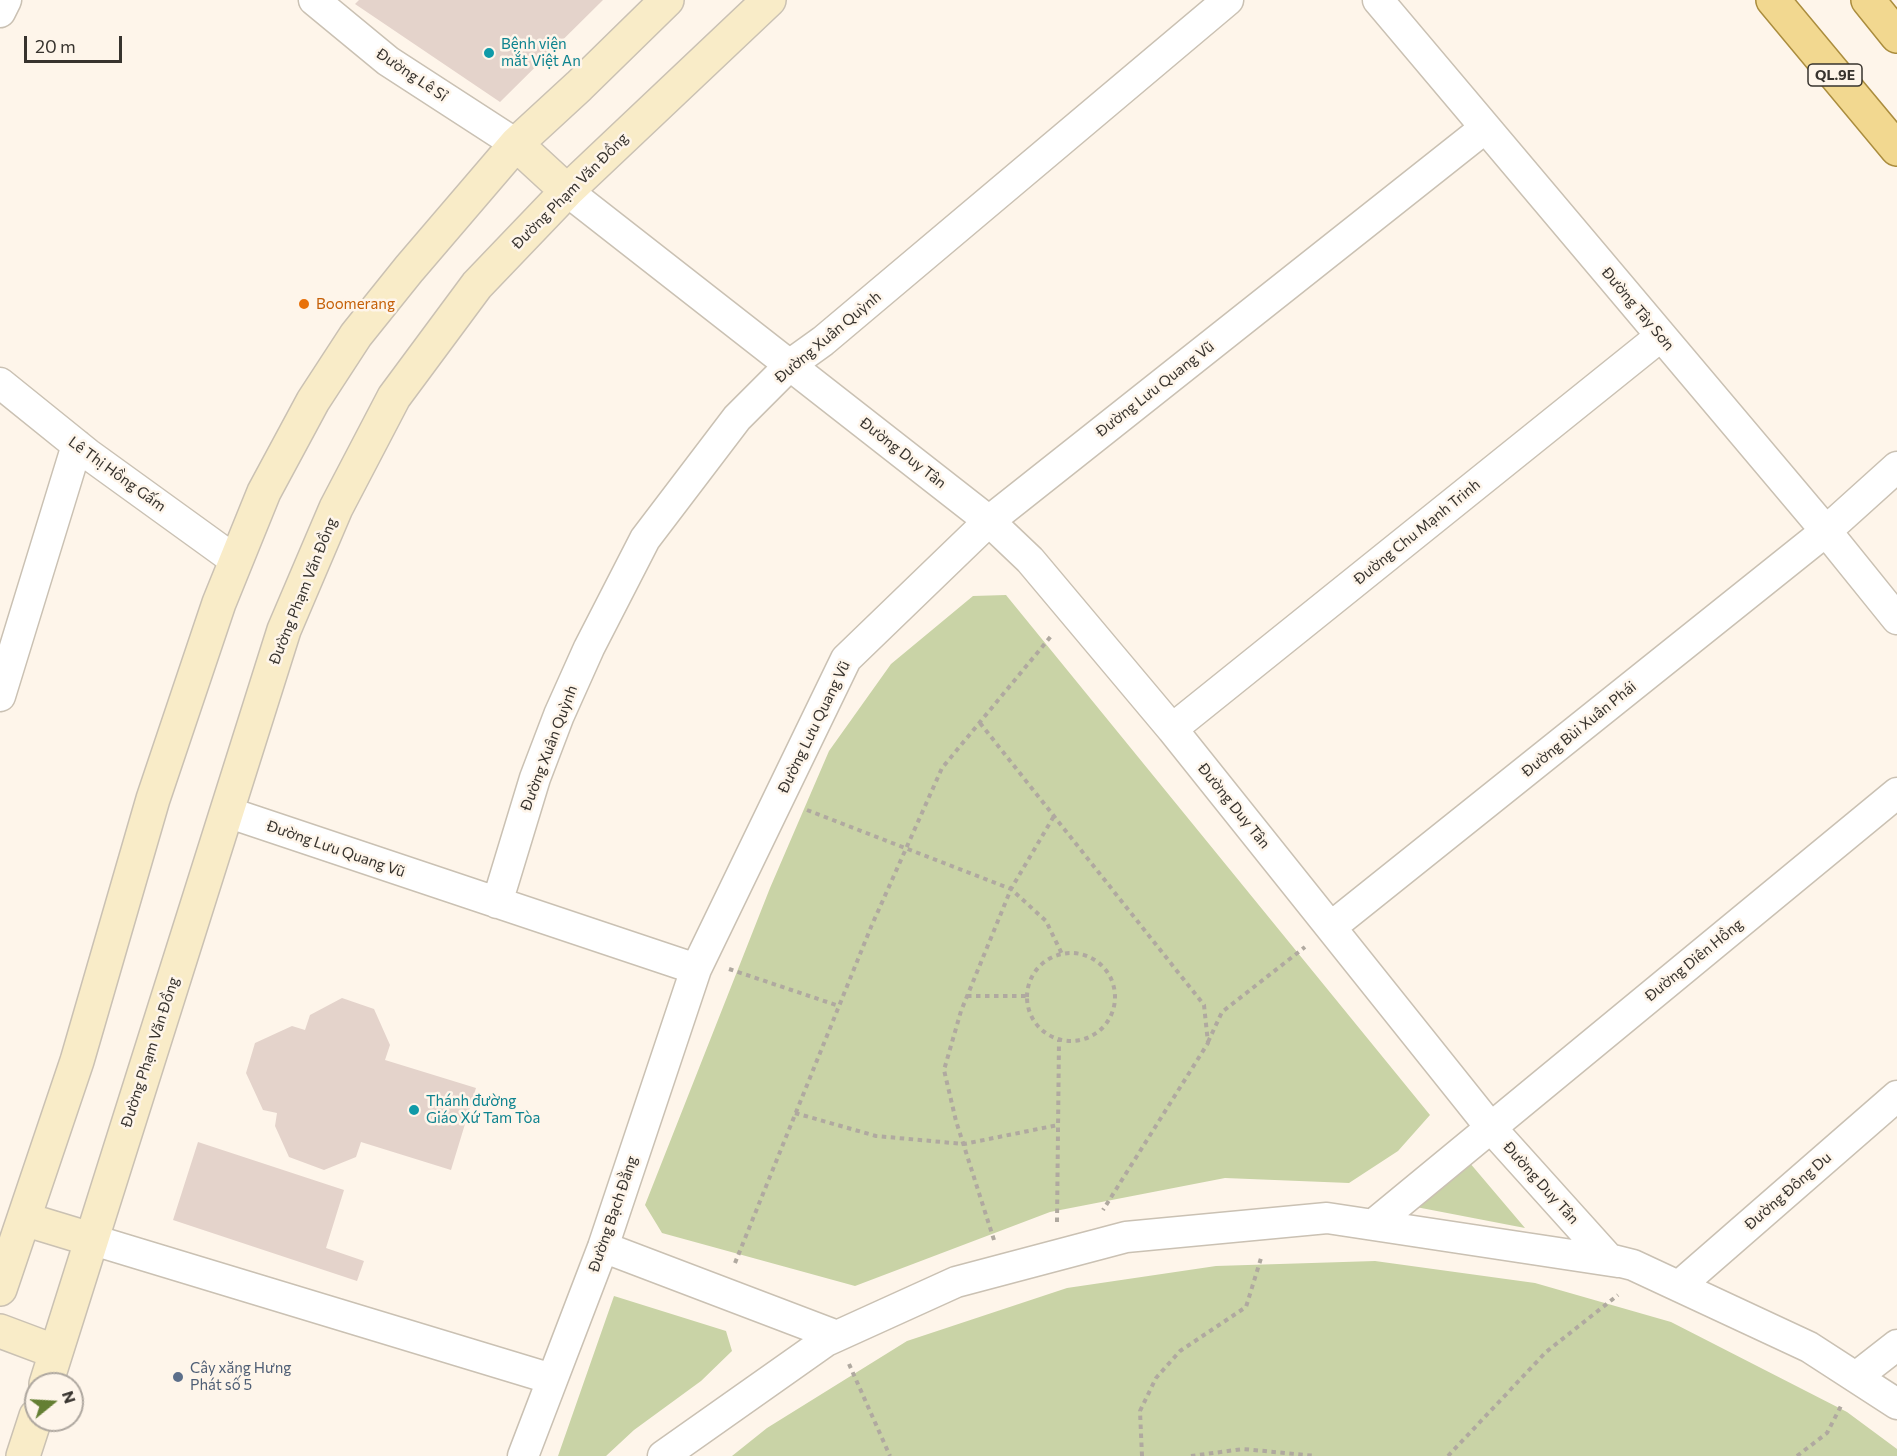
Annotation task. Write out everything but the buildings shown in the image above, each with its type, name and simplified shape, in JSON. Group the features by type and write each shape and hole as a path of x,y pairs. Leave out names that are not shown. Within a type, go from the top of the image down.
{"main road":[{"path":"0,1289 77,1061 153,799 219,603 264,492 313,400 356,335 409,269 516,144 667,0"},
{"name":"Đường Phạm Văn Đồng","path":"50,1372 284,630 336,508 394,397 477,285 567,191 769,0"},
{"name":"QL.9E","path":"1773,0 1897,149"},
{"path":"1868,0 1897,36"},
{"path":"516,144 567,191"},
{"path":"24,1219 90,1239"},
{"path":"0,1331 56,1352"},
{"path":"23,1456 31,1432"}],"street":[{"path":"0,12 6,0"},
{"name":"Đường Lê Sỉ","path":"314,0 388,61 516,144"},
{"name":"Đường Xuân Quỳnh","path":"497,903 535,778 559,715 589,648 645,539 737,418 790,364 823,341 1228,0"},
{"name":"Đường Tây Sơn","path":"1378,0 1826,531 1897,619"},
{"name":"Đường Lưu Quang Vũ","path":"227,812 497,903 698,964 846,659 989,521 1485,128"},
{"name":"Đường Duy Tân","path":"567,191 989,521 1030,560 1172,729 1491,1128 1609,1259 1679,1286 1809,1347 1897,1404"},
{"name":"Đường Chu Mạnh Trinh","path":"1172,729 1661,336"},
{"name":"Lê Thị Hồng Gấm","path":"0,383 77,445 237,561"},
{"path":"0,696 77,445"},
{"name":"Đường Bùi Xuân Phái","path":"1331,927 1826,531 1897,467"},
{"name":"Đường Diên Hồng","path":"1374,1224 1897,793"},
{"name":"Đường Bạch Đằng","path":"523,1456 603,1247 698,964"},
{"name":"Đường Đông Du","path":"1679,1286 1897,1096"},
{"path":"663,1456 825,1341 957,1282 1126,1237 1327,1218 1634,1267"},
{"path":"90,1239 552,1379"},
{"path":"603,1247 837,1336"},
{"path":"1856,1377 1897,1345"}],"path":[{"path":"723,1293 871,927 942,768 1072,611"},
{"path":"980,723 1204,1005 1208,1043"},
{"path":"778,800 1011,889 1046,921 1062,954"},
{"path":"1004,1269 964,1144 944,1070 967,996 1011,889 1054,816"},
{"path":"1067,1252 1208,1043 1222,1012 1331,927"},
{"path":"1077,953 1091,957 1102,966 1111,979 1114,993 1114,1007 1109,1020 1099,1031 1073,1042 1059,1040 1046,1034 1035,1024 1028,1010 1026,996 1029,981 1037,968 1048,959 1062,954 1077,953"},
{"path":"698,964 839,1006"},
{"path":"967,996 1026,996"},
{"path":"1059,1040 1058,1125 1067,1252"},
{"path":"795,1113 876,1136 964,1144 1058,1125"},
{"path":"1142,1456 1140,1411 1156,1378 1180,1351 1246,1307 1272,1222"},
{"path":"1448,1456 1546,1352 1634,1267"},
{"path":"837,1336 890,1456"},
{"path":"1797,1456 1827,1433 1856,1377"},
{"path":"1191,1456 1243,1449 1316,1456"}],"green space":[{"path":"1006,595 1430,1115 1398,1151 1349,1183 1225,1178 1050,1212 855,1286 662,1233 645,1205 770,888 829,751 891,664 973,596"},
{"path":"1469,1162 1525,1228 1416,1207"},
{"path":"1375,1261 1535,1283 1671,1322 1847,1412 1897,1449 1897,1456 732,1456 767,1428 907,1341 1067,1288 1216,1266"},
{"path":"614,1296 726,1331 732,1351 701,1381 634,1430 606,1456 558,1456"}],"place":[{"name":"Bệnh viện mắt Việt An","path":"489,53"},
{"name":"Boomerang","path":"304,304"},
{"name":"Thánh đường Giáo Xứ Tam Tòa","path":"414,1110"},
{"name":"Cây xăng Hưng Phát số 5","path":"178,1377"}]}
